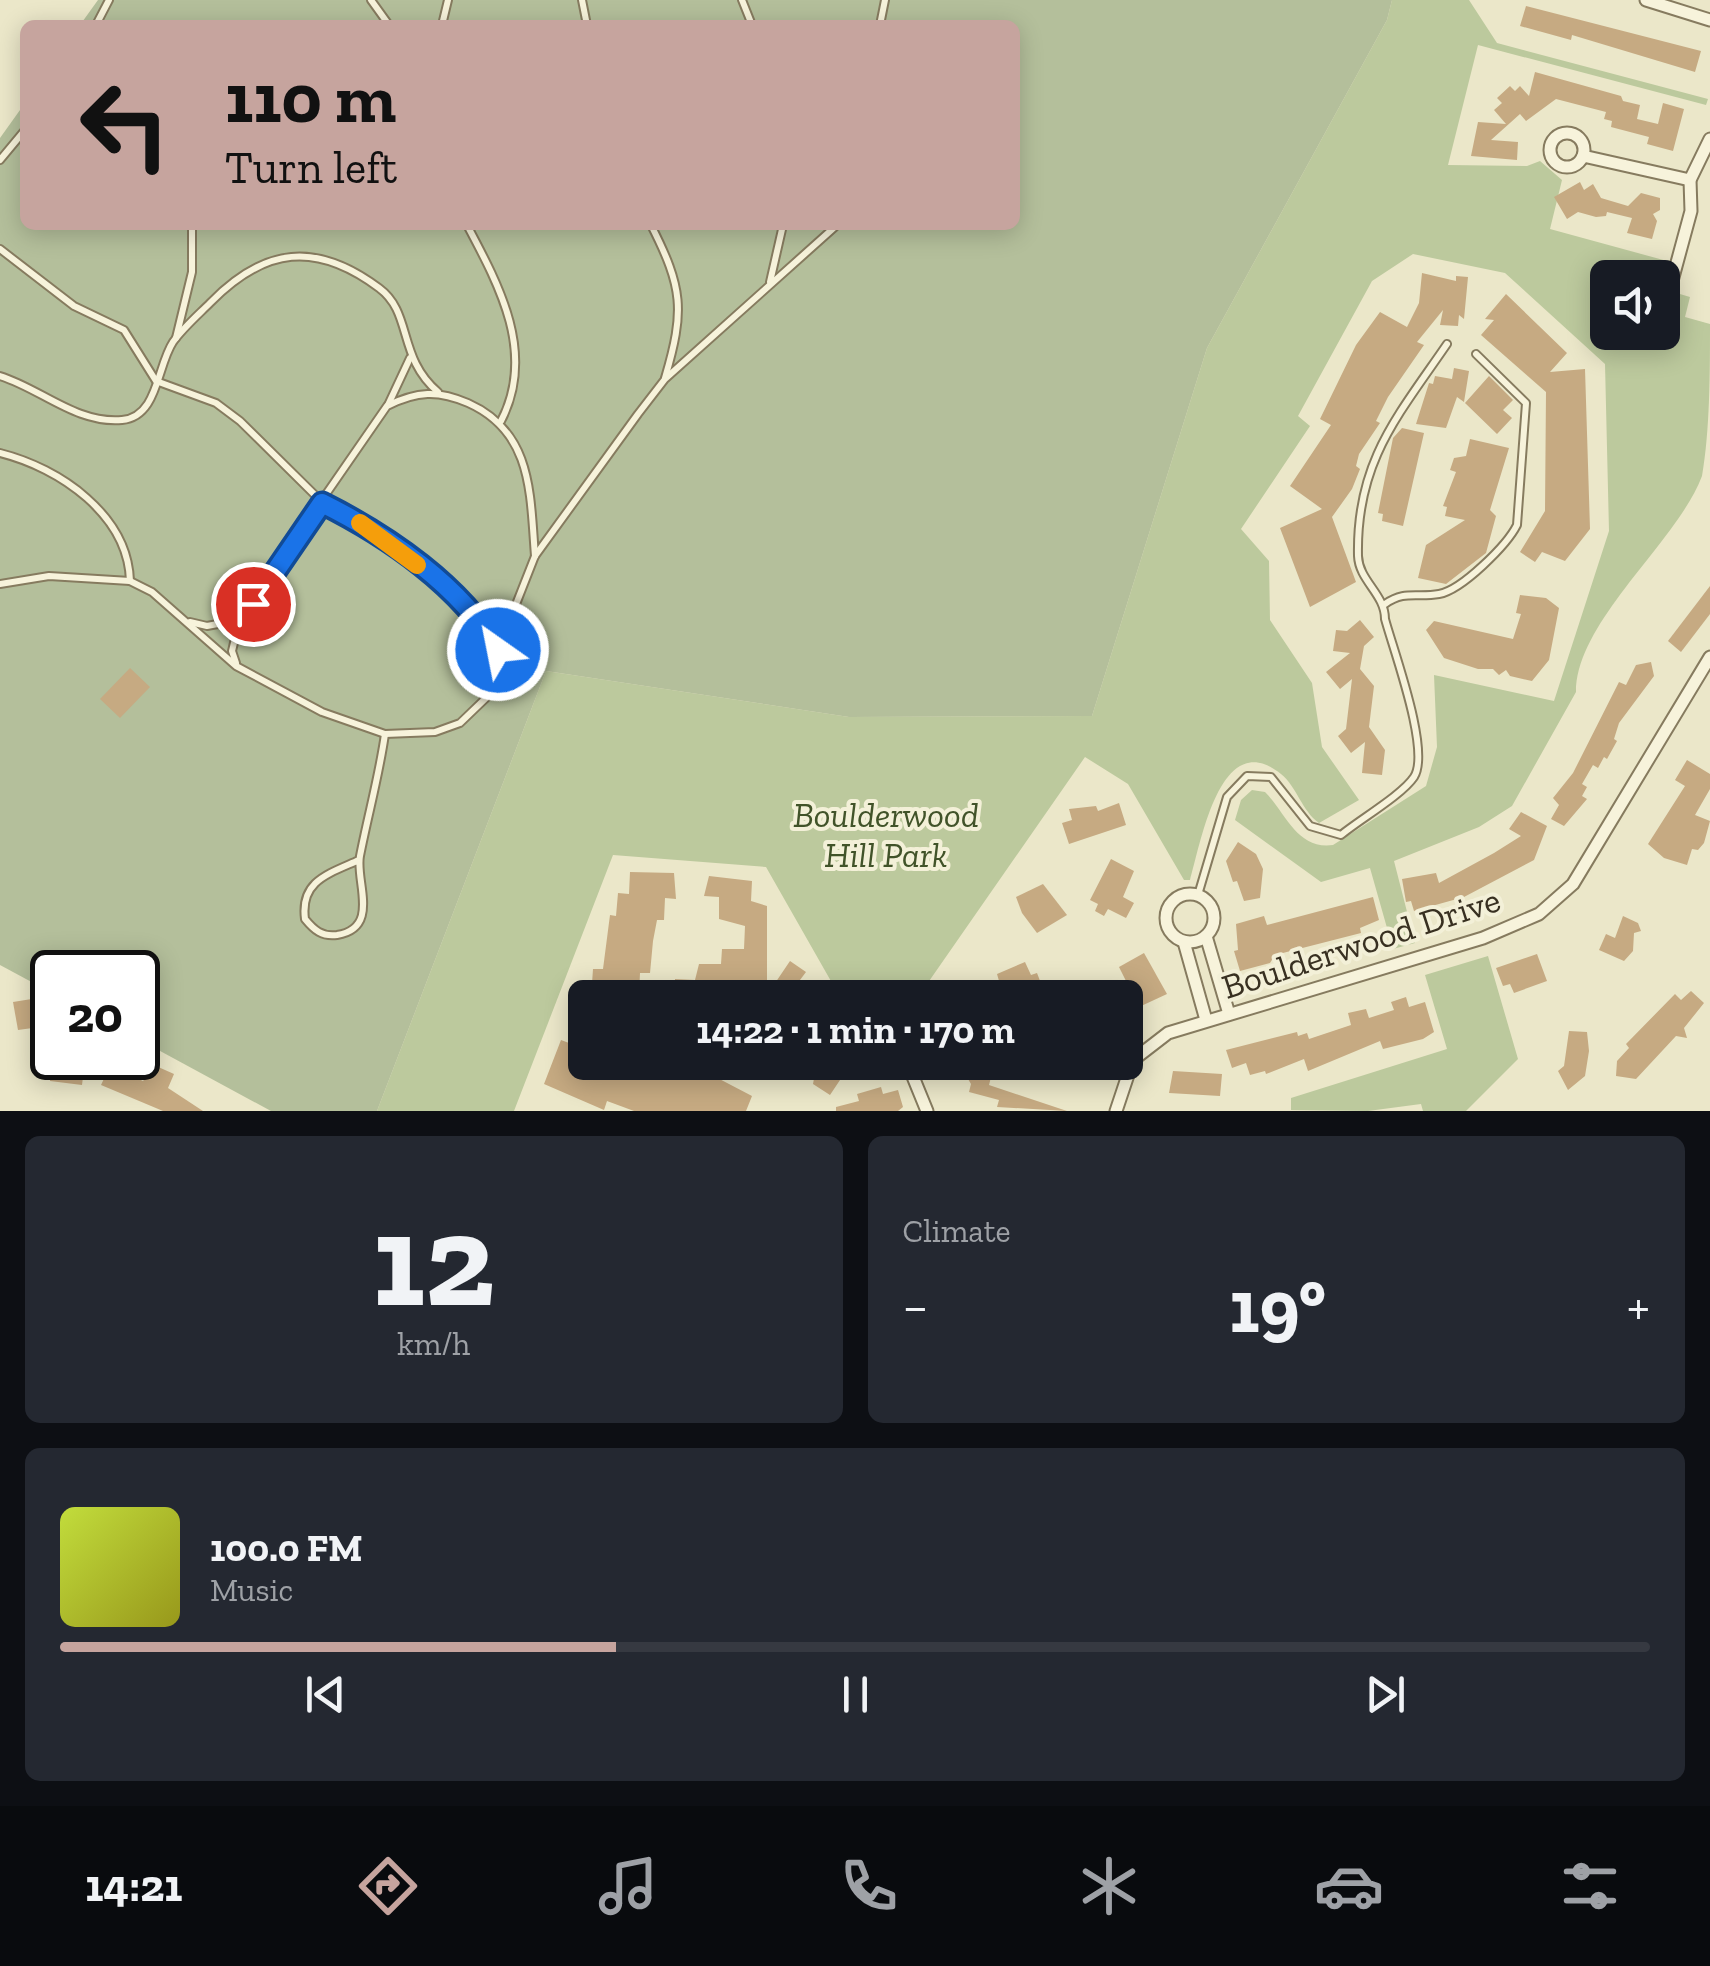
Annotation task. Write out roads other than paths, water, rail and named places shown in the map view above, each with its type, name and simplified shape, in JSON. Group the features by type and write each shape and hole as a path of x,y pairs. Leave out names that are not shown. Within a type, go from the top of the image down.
{"street":[{"path":"1646,0 1710,20"},
{"path":"1677,260 1690,211 1690,180 1710,139"},
{"path":"1584,156 1690,180"},
{"name":"Boulderwood Drive","path":"1116,1111 1133,1060 1168,1033 1482,938 1539,914 1582,870 1710,657"},
{"path":"1206,1020 1184,942 1170,932 1166,915 1181,895 1198,895 1214,913 1206,936 1229,1014"},
{"path":"1184,942 1206,936"},
{"path":"915,1080 927,1111"}],"lane":[{"path":"0,160 20,136"},
{"path":"0,376 65,408 122,420 140,414 151,401 175,339 192,272 192,230"},
{"path":"469,230 503,298 518,358 516,382 501,422"},
{"path":"653,230 672,270 682,305 665,379"},
{"path":"769,283 781,230"},
{"path":"0,584 48,576 130,581 152,592 236,666 322,712 385,734 435,732 476,713 486,698 498,650 535,556 665,379 831,230"},
{"path":"0,249 74,306 124,330 156,381 216,403 322,503 353,518 464,602 498,650"},
{"path":"175,339 248,271 270,260 296,255 346,267 385,292 398,312 410,358 420,377 438,392 501,422 522,460 535,556"},
{"path":"1198,895 1227,797 1235,784 1248,776 1271,777 1310,826 1341,835 1414,778 1420,761 1417,736 1384,618 1385,604 1363,575 1358,559 1366,481 1377,447 1446,344"},
{"path":"1385,604 1401,593 1440,594 1455,587 1509,542 1517,525 1526,402 1476,354"},
{"path":"236,666 232,651 239,620 387,406 410,358"},
{"path":"387,406 438,392"},
{"path":"0,453 82,494 120,536 129,556 130,581"},
{"path":"189,622 207,626 239,620"},
{"path":"359,860 314,882 306,891 304,919 314,931 328,936 344,934 358,924 365,899 359,860 372,815 385,734"}],"park label":[{"name":"Boulderwood Hill Park","path":"886,835"}]}
